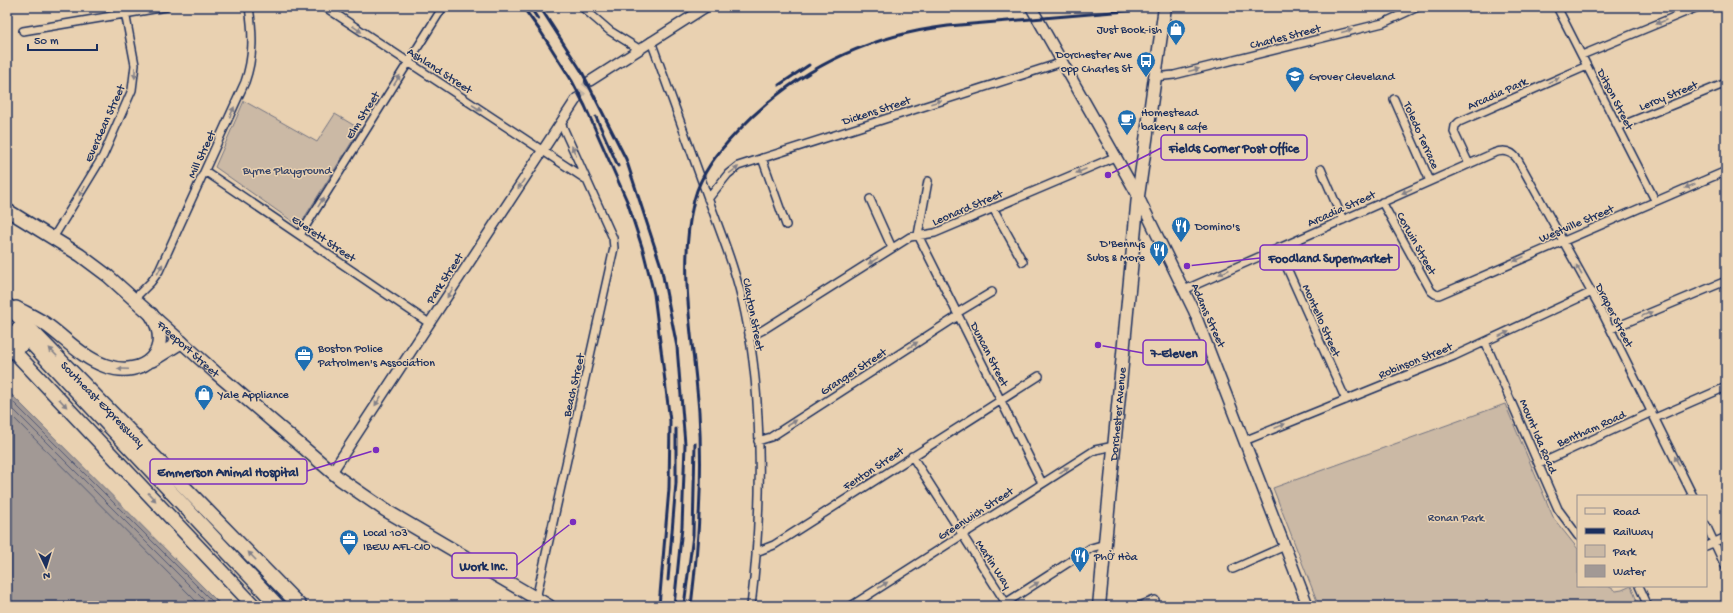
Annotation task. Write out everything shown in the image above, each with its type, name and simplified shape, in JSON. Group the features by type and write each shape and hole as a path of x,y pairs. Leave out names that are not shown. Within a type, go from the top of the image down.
{"highway":[{"path":"7,304 48,325 81,353 104,366 125,370 139,368 148,364 181,342"},
{"name":"Southeast Expressway","path":"7,304 300,606"},
{"path":"148,364 156,353 160,337 157,324 151,314"},
{"path":"7,317 278,606"},
{"path":"7,330 272,606"},
{"path":"7,344 254,606"}],"main road":[{"name":"Adams Street","path":"1032,7 1117,156 1184,290 1211,351 1308,606"},
{"name":"Dorchester Avenue","path":"1099,606 1138,196 1165,7"},
{"name":"Freeport Street","path":"7,210 92,263 135,298 181,342 332,472 385,510 549,606"}],"street":[{"path":"23,31 125,10 166,7"},
{"name":"Mill Street","path":"135,298 151,282 159,271 249,71 252,43 248,7"},
{"name":"Ashland Street","path":"325,7 542,151"},
{"name":"Elm Street","path":"300,235 443,7"},
{"path":"582,7 610,31 639,49"},
{"path":"590,81 706,7"},
{"name":"Charles Street","path":"1155,77 1174,75 1383,22 1418,7"},
{"name":"Ditson Street","path":"1557,7 1656,200"},
{"path":"1582,55 1698,7"},
{"name":"Everdean Street","path":"53,238 101,160 132,90 135,65 125,10"},
{"name":"Clayton Street","path":"651,41 736,279 749,337 754,375 758,441 756,552 750,606"},
{"name":"Dickens Street","path":"708,198 733,169 762,158 1063,62"},
{"name":"Arcadia Park","path":"1468,164 1454,132 1455,126 1459,122 1587,66"},
{"name":"Leroy Street","path":"1618,127 1726,83"},
{"name":"Park Street","path":"332,472 577,98"},
{"name":"Toledo Terrace","path":"1394,99 1430,181"},
{"name":"Beach Street","path":"536,599 614,248 613,238 561,123"},
{"path":"542,151 587,180"},
{"name":"Arcadia Street","path":"1184,290 1468,164 1498,152 1508,151"},
{"name":"Draper Street","path":"1508,151 1514,154 1518,160 1592,292 1693,495"},
{"name":"Leonard Street","path":"749,337 910,237 932,234 1117,156"},
{"path":"762,158 786,225"},
{"path":"1321,169 1343,220"},
{"name":"Everett Street","path":"205,170 429,323"},
{"name":"Westville Street","path":"1435,294 1439,294 1726,171"},
{"path":"918,235 928,181"},
{"path":"870,199 892,248"},
{"name":"Corwin Street","path":"1382,202 1431,291 1435,294"},
{"path":"993,208 1023,262"},
{"name":"Duncan Street","path":"918,235 1042,483"},
{"name":"Montello Street","path":"1278,248 1346,400"},
{"path":"1611,330 1726,281"},
{"name":"Granger Street","path":"758,441 771,437 992,292"},
{"name":"Robinson Street","path":"1244,441 1485,342 1592,292"},
{"name":"Mount Ida Road","path":"1485,342 1558,509 1577,535"},
{"name":"Fenton Street","path":"756,552 774,545 1039,376"},
{"name":"Bentham Road","path":"1539,464 1654,415 1726,387"},
{"name":"Greenwich Street","path":"851,606 1095,450 1114,446"},
{"name":"Marlin Way","path":"912,456 962,535 1003,605"},
{"path":"1707,530 1710,544 1726,568"},
{"path":"1710,544 1726,537"},
{"path":"1003,605 1092,548 1105,544"},
{"path":"1233,569 1285,546"},
{"path":"1639,587 1648,606"},
{"path":"1139,606 1155,600"}],"green space":[{"name":"Byrne Playground","path":"244,101 317,142 335,114 360,129 299,226 215,167"},
{"name":"Ronan Park","path":"1505,404 1554,519 1577,548 1577,587 1610,587 1616,591 1631,587 1639,606 1319,606 1273,488"}],"water":[{"path":"7,390 216,600 222,606 7,606"}],"tunnel":[{"path":"577,98 590,81"}],"railway":[{"path":"523,7 541,32 572,81 585,106 627,201 643,250 654,294 670,421 669,489 659,606"},
{"path":"530,7 538,19"},
{"path":"540,7 582,72 626,159 661,266 677,347 685,444 682,527 674,606"},
{"path":"691,606 698,533 701,461 697,386 688,306 687,252 689,226 697,190 711,163 723,147 759,110 782,91 807,74 833,60 888,38 948,26 1172,7"},
{"path":"779,85 809,65"},
{"path":"596,117 618,166"},
{"path":"668,580 676,483 676,429"},
{"path":"684,606 693,535 695,443"}],"place":[{"name":"Just Book-ish","path":"1176,46"},
{"name":"Dorchester Ave opp Charles St","path":"1146,78"},
{"name":"Grover Cleveland","path":"1295,93"},
{"name":"Homestead bakery & cafe","path":"1127,136"},
{"name":"Fields Corner Post Office","path":"1108,175"},
{"name":"Domino's","path":"1181,243"},
{"name":"Foodland Supermarket","path":"1187,266"},
{"name":"D'Bennys Subs & More","path":"1159,267"},
{"name":"7-Eleven","path":"1098,345"},
{"name":"Boston Police Patrolmen's Association","path":"304,372"},
{"name":"Yale Appliance","path":"204,411"},
{"name":"Emmerson Animal Hospital","path":"376,450"},
{"name":"Work Inc.","path":"573,522"},
{"name":"Local 103 IBEW AFL-CIO","path":"349,556"},
{"name":"Phở Hòa","path":"1080,573"}]}
